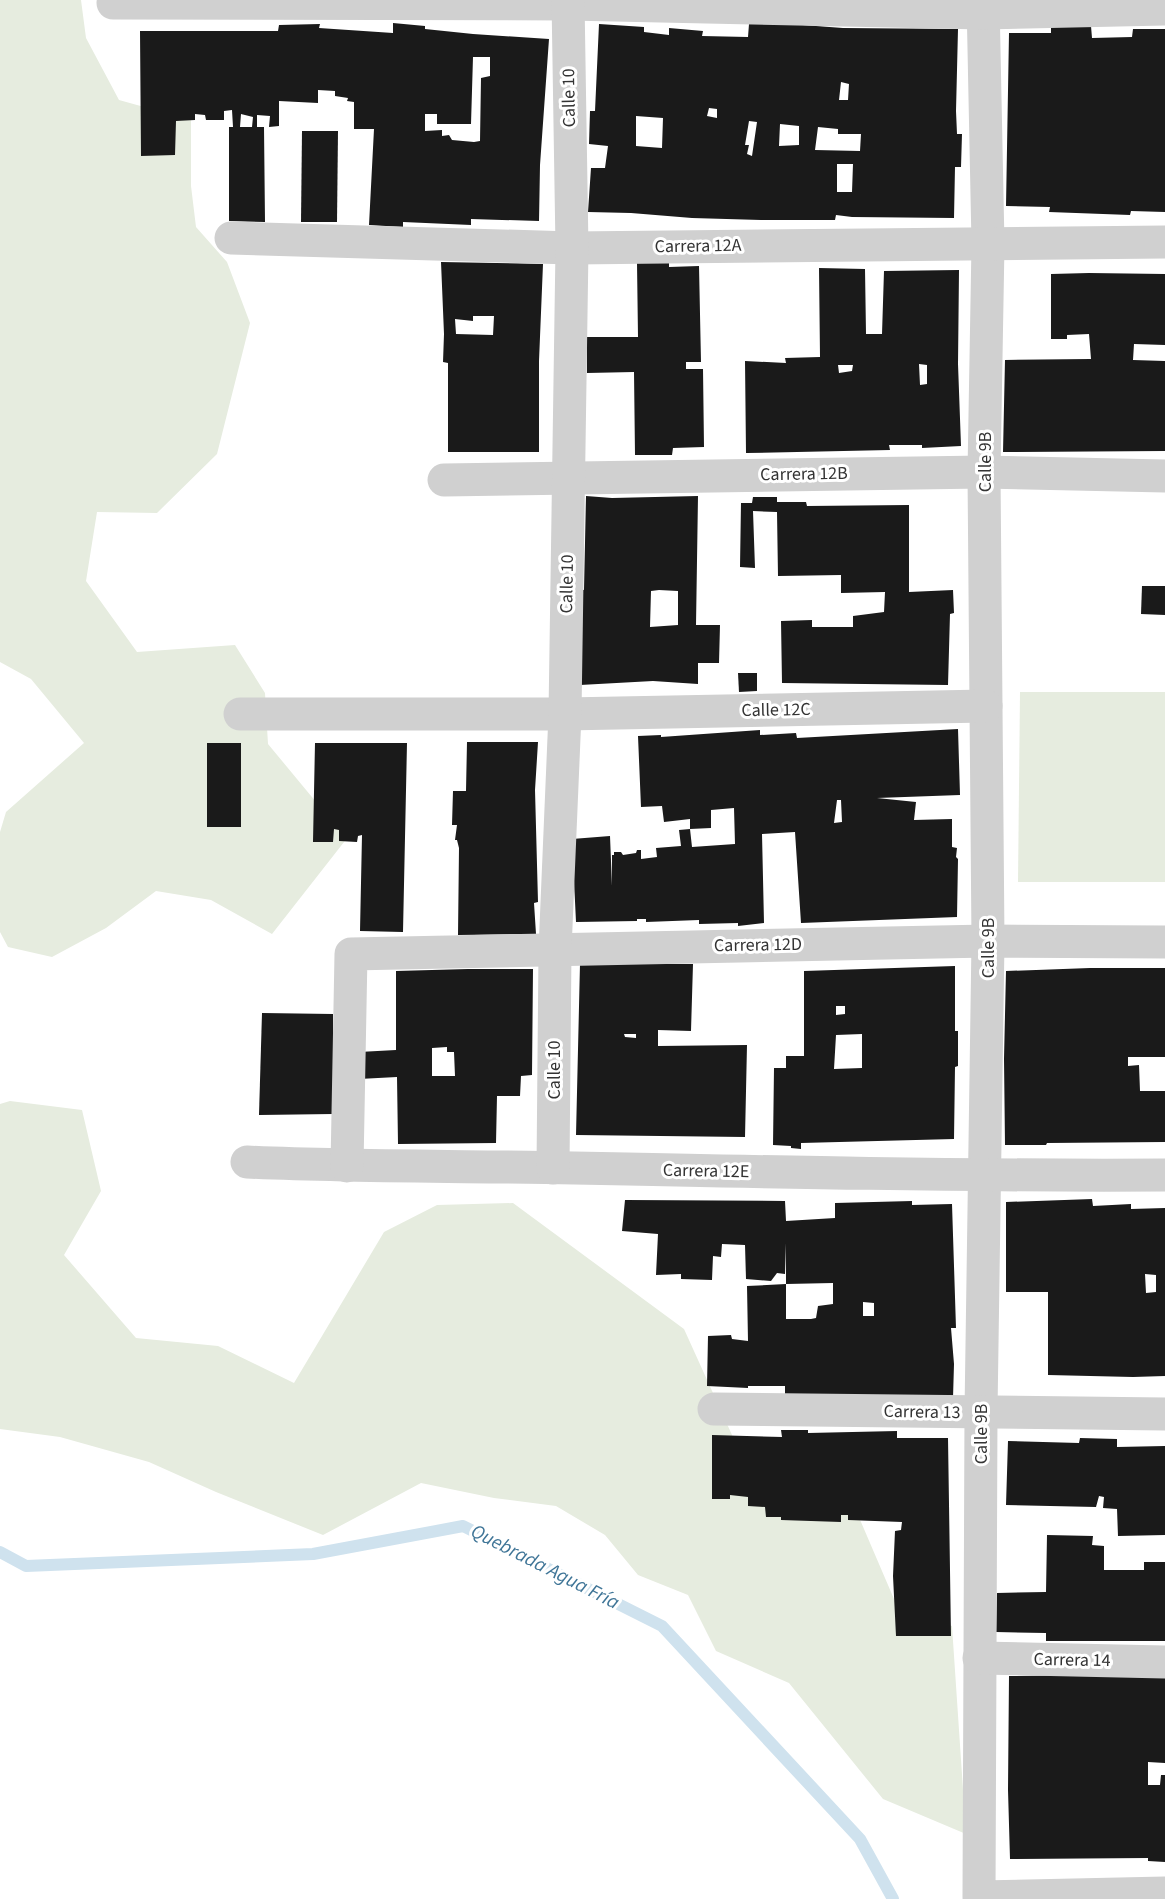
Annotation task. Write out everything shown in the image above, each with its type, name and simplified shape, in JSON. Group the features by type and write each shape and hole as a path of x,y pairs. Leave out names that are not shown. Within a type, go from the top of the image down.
{"street":[{"path":"113,3 568,2 1123,5 1165,9"},
{"name":"Calle 10","path":"553,1168 555,950 565,714 572,248 568,2"},
{"name":"Calle 9B","path":"983,6 988,244 984,471 988,941 981,1412 980,1897 1165,1893"},
{"name":"Carrera 12A","path":"231,238 572,248 1165,242"},
{"name":"Carrera 12B","path":"444,480 984,471 1165,476"},
{"name":"Calle 12C","path":"240,714 565,714 986,706"},
{"name":"Carrera 12D","path":"347,1166 351,954 988,941 1165,942"},
{"name":"Carrera 12E","path":"247,1162 347,1166 985,1176 1165,1175"},
{"name":"Carrera 13","path":"714,1409 1165,1414"},
{"name":"Carrera 14","path":"979,1658 1165,1662"}],"shaded area":[{"path":"0,0 81,0 86,38 119,100 191,120 191,186 196,227 227,262 250,323 217,454 157,513 97,512 86,581 137,652 235,645 265,693 268,744 321,808 355,828 272,934 211,900 156,891 106,928 52,957 8,947 0,932 0,832 6,812 84,743 31,679 0,662"},
{"path":"1020,692 1165,692 1165,882 1018,882"},
{"path":"10,1101 82,1110 101,1191 64,1255 136,1338 218,1346 294,1383 384,1232 437,1205 513,1203 684,1329 732,1435 753,1501 855,1508 897,1606 952,1626 966,1834 883,1799 789,1683 716,1651 688,1595 638,1575 605,1535 556,1506 494,1498 421,1483 323,1535 149,1462 60,1437 0,1429 0,1104"}],"building":[{"path":"393,23 473,34 549,39 540,165 539,221 471,219 471,225 403,222 403,227 369,225 374,129 354,129 354,102 347,101 348,98 335,96 335,91 318,90 318,103 279,101 279,126 269,127 270,116 257,115 257,127 264,127 265,222 229,221 229,127 233,127 232,110 224,111 224,120 206,120 205,115 195,114 195,120 176,121 175,155 141,156 140,31 278,31 279,25 320,24 319,28 393,33","holes":["473,57 490,57 490,76 481,78 480,141 452,140 449,135 442,136 442,130 425,131 425,114 437,114 437,124 471,124","241,114 253,117 252,127 240,127"]},
{"path":"599,24 644,27 644,32 669,35 669,28 703,31 702,36 748,37 749,24 958,29 956,111 957,134 962,134 961,167 955,167 954,218 836,215 835,220 761,220 588,212 591,168 605,168 608,146 589,144 590,111 595,111","holes":["841,82 849,84 848,100 839,100","709,108 717,109 717,118 707,116","636,116 663,118 662,148 636,146","749,121 757,122 752,156 747,154 749,145 745,145","780,124 799,126 799,145 779,146","818,127 838,129 838,134 861,134 860,151 815,150","837,164 853,164 852,192 837,192"]},
{"path":"1091,26 1092,38 1132,37 1133,29 1165,29 1165,212 1131,211 1130,215 1049,212 1050,207 1006,206 1009,33 1051,33 1051,27"},
{"path":"302,131 338,131 337,222 301,222"},
{"path":"441,262 543,264 539,361 539,452 448,452 448,363 443,362","holes":["473,316 494,316 493,335 456,334 455,319 473,321"]},
{"path":"637,263 669,263 669,267 699,266 701,362 686,362 686,369 703,369 704,447 673,448 672,455 635,455 634,372 587,373 587,337 638,337"},
{"path":"819,268 865,269 866,334 882,334 884,271 959,270 958,364 961,446 922,448 922,445 889,445 890,450 746,453 745,361 786,363 785,358 820,357","holes":["919,364 927,365 927,384 920,385","838,365 853,365 852,371 839,373"]},
{"path":"1051,274 1165,274 1165,345 1134,344 1133,360 1165,361 1165,451 1003,452 1005,360 1091,359 1089,334 1067,335 1067,339 1051,339"},
{"path":"586,496 612,498 698,496 696,625 720,625 719,663 698,663 698,684 653,681 580,685 579,589 584,590","holes":["651,591 678,591 678,625 650,627"]},
{"path":"753,497 777,497 777,502 806,502 807,506 909,505 909,592 953,590 954,613 950,614 948,685 782,683 781,621 812,620 812,627 853,627 853,616 884,612 885,592 841,593 841,575 778,576 777,512 753,511 755,568 740,567 741,503 752,503"},
{"path":"1142,586 1165,586 1165,615 1141,614"},
{"path":"738,673 757,673 757,691 739,692"},
{"path":"958,729 960,795 877,798 916,802 914,820 952,819 952,847 957,848 956,857 958,859 957,917 801,923 795,832 762,834 764,923 738,926 738,923 699,924 699,920 646,922 646,919 576,922 572,839 610,836 612,886 612,855 614,852 621,852 623,855 641,850 641,859 657,857 656,848 681,846 679,830 690,829 690,819 664,822 662,806 641,807 638,736 661,735 661,737 760,730 760,735 796,733 797,738","holes":["837,800 841,800 842,822 834,823","734,808 735,844 692,847 690,829 711,828 711,810"]},
{"path":"467,742 538,742 535,790 538,902 534,903 536,934 458,935 459,848 455,840 457,825 452,825 453,791 466,791"},
{"path":"207,743 241,743 241,827 207,827"},
{"path":"315,743 407,743 403,932 360,931 362,835 358,836 357,842 339,841 339,830 334,829 333,842 313,842"},
{"path":"580,964 693,964 691,1031 658,1030 658,1046 747,1045 745,1137 576,1135","holes":["624,1034 636,1034 636,1038 625,1037"]},
{"path":"955,966 955,1031 958,1031 958,1066 955,1067 954,1139 801,1143 801,1149 773,1145 774,1068 786,1068 786,1056 804,1056 804,971","holes":["836,1006 845,1006 845,1014 836,1015","862,1034 862,1068 834,1069 836,1035"]},
{"path":"1165,968 1165,1057 1128,1057 1128,1066 1139,1065 1140,1091 1165,1091 1165,1142 1005,1145 1006,971"},
{"path":"533,969 532,1075 521,1076 520,1096 497,1096 496,1143 398,1144 397,1077 359,1079 359,1052 396,1050 396,971","holes":["447,1047 447,1052 454,1052 455,1076 432,1076 432,1048"]},
{"path":"262,1013 333,1014 333,1114 259,1115"},
{"path":"1092,1199 1093,1206 1131,1204 1131,1209 1165,1208 1165,1376 1048,1375 1048,1292 1006,1292 1006,1202","holes":["1145,1274 1156,1275 1156,1292 1146,1293"]},
{"path":"625,1200 785,1201 786,1221 835,1218 835,1203 912,1201 912,1205 952,1204 956,1328 951,1328 954,1364 953,1398 785,1399 785,1386 748,1386 748,1388 707,1386 708,1336 731,1335 732,1339 748,1341 747,1286 786,1284 786,1243 785,1274 777,1273 771,1281 746,1279 745,1245 722,1244 721,1257 713,1256 712,1280 681,1279 681,1274 656,1275 658,1234 622,1231","holes":["833,1283 833,1304 818,1306 816,1318 786,1319 786,1284","863,1302 874,1303 874,1316 863,1316"]},
{"path":"781,1430 808,1430 808,1433 897,1431 897,1438 948,1438 951,1636 896,1636 893,1576 895,1531 901,1530 902,1522 848,1520 848,1515 841,1515 841,1522 781,1520 781,1517 766,1517 765,1507 748,1506 748,1497 730,1495 730,1499 712,1499 712,1435 782,1437"},
{"path":"1080,1438 1117,1439 1117,1447 1165,1446 1165,1535 1118,1536 1117,1509 1103,1508 1104,1497 1099,1496 1096,1507 1006,1505 1008,1441 1079,1443"},
{"path":"1047,1535 1093,1536 1092,1545 1104,1546 1104,1570 1144,1570 1144,1562 1165,1562 1165,1641 1046,1641 1046,1633 996,1632 997,1593 1046,1592"},
{"path":"1165,1674 1165,1763 1148,1762 1148,1785 1160,1785 1161,1775 1165,1775 1165,1862 1148,1861 1148,1858 1010,1859 1009,1676"}],"waterway":[{"name":"Quebrada Agua Fría","path":"0,1552 26,1566 313,1554 463,1526 662,1626 860,1839 893,1899"}]}
